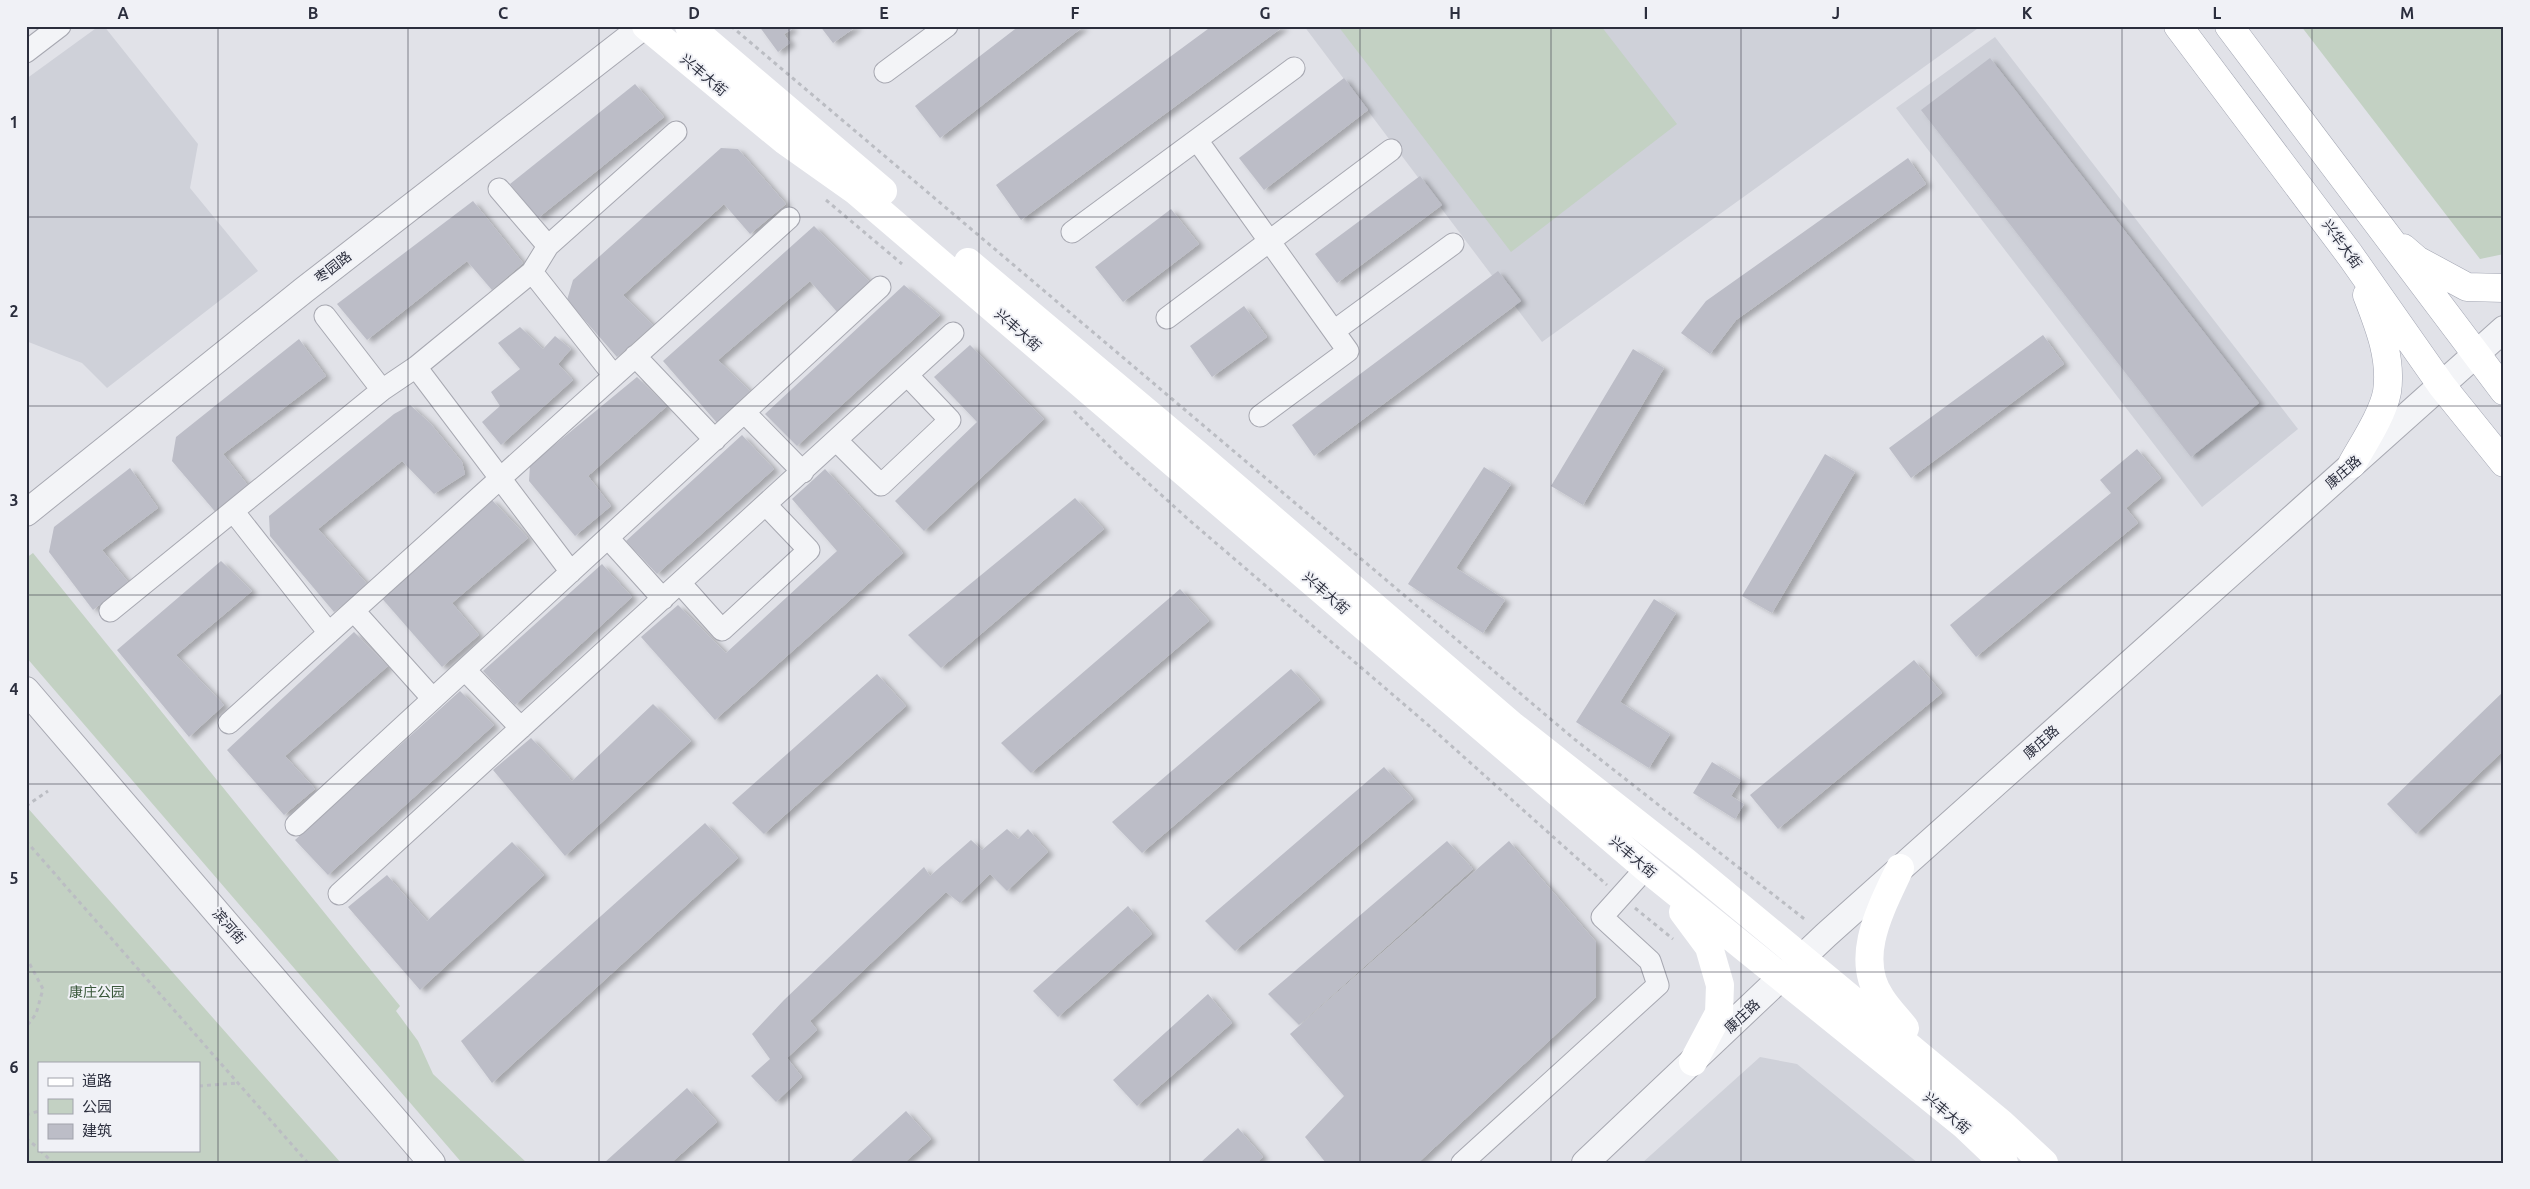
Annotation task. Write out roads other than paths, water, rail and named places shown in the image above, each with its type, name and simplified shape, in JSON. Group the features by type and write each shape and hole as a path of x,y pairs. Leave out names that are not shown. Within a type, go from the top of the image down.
{"main road":[{"name":"兴丰大街","path":"645,26 784,140 856,191 1653,874 1964,1125 2004,1163"},
{"name":"兴丰大街","path":"689,26 1199,456 1513,726 1686,862 2001,1123 2044,1163"},
{"name":"兴华大街","path":"2178,26 2350,254 2442,386 2504,463"},
{"path":"2228,26 2504,391"},
{"path":"2378,226 2417,260 2467,287 2504,288"},
{"path":"2350,254 2378,324 2388,361 2387,393 2370,432 2352,464"},
{"path":"1900,868 1871,935 1869,971 1880,998 1909,1033 1920,1056"},
{"path":"1653,874 1709,947 1720,985 1719,1013 1693,1062"}],"street":[{"path":"26,52 60,26"},
{"name":"枣园路","path":"26,513 304,290 645,26"},
{"path":"885,72 947,26"},
{"path":"1072,232 1294,68"},
{"path":"110,611 382,390 416,367 532,272 548,246 676,132"},
{"path":"1197,140 1348,351 1260,416"},
{"path":"1168,318 1391,150"},
{"path":"499,189 548,246"},
{"path":"229,723 789,218"},
{"path":"1334,331 1453,244"},
{"path":"532,272 614,376"},
{"path":"296,826 880,287"},
{"path":"325,316 382,390"},
{"name":"康庄路","path":"1585,1163 1826,935 2504,329"},
{"path":"340,894 953,333"},
{"path":"635,356 715,440"},
{"path":"416,367 571,572"},
{"path":"837,441 881,485 950,420 908,376"},
{"path":"744,412 803,472"},
{"path":"680,583 722,630 809,550 766,505"},
{"path":"233,510 329,633"},
{"path":"608,538 663,599"},
{"path":"354,611 433,699"},
{"path":"465,670 521,728"},
{"name":"滨河街","path":"26,690 432,1163"},
{"path":"1462,1163 1658,986 1650,961 1602,917 1620,896 1653,874"}],"park label":[{"name":"康庄公园","path":"97,992"}]}
